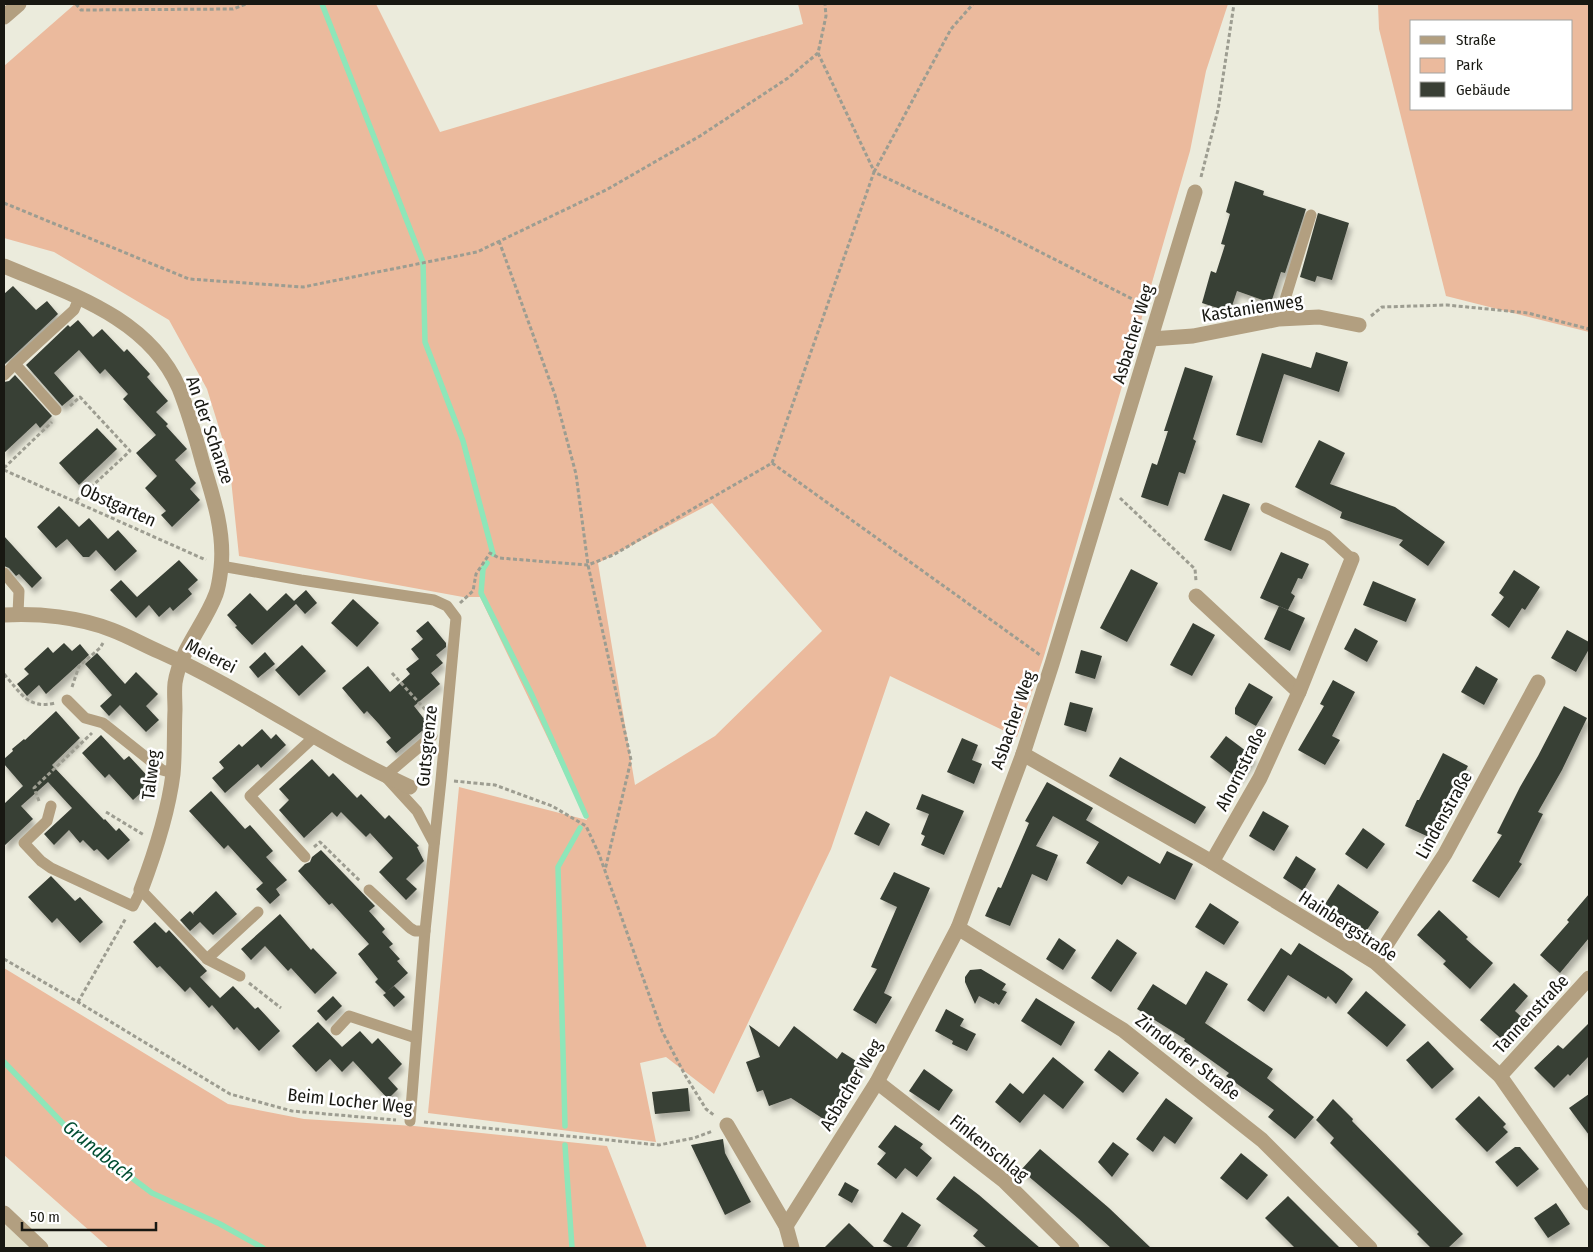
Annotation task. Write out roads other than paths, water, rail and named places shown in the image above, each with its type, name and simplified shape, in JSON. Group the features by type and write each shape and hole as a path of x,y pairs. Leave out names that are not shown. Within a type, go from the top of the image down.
{"street":[{"path":"4,17 19,4"},
{"name":"Asbacher Weg","path":"786,1226 877,1082 958,928 1023,754 1052,664 1195,192"},
{"name":"An der Schanze","path":"4,266 80,298 131,327 162,360 178,387 188,412 211,491 218,526 221,566 216,593 182,662"},
{"name":"Kastanienweg","path":"1151,340 1193,336 1279,319 1319,317 1359,325"},
{"name":"Ahornstraße","path":"1212,862 1260,778 1299,692 1352,559"},
{"path":"1196,596 1299,692"},
{"name":"Meierei","path":"11,614 58,617 111,629 182,662 247,696 314,737 385,776 410,787"},
{"name":"Talweg","path":"141,890 158,843 169,797 173,773 175,682 182,662"},
{"name":"Lindenstraße","path":"1375,962 1445,854 1538,682"},
{"name":"Hainbergstraße","path":"1023,754 1212,862 1375,962 1500,1076 1589,1203"},
{"name":"Zirndorfer Straße","path":"958,928 1123,1030 1262,1140 1370,1248"},
{"name":"Tannenstraße","path":"1500,1076 1589,978"},
{"name":"Finkenschlag","path":"877,1082 1003,1180 1072,1248"},
{"path":"727,1125 786,1226 792,1248"},
{"path":"4,1213 41,1248"}],"lane":[{"path":"1279,319 1311,215"},
{"path":"4,375 74,310 80,298"},
{"path":"15,364 62,409"},
{"path":"1266,508 1327,536 1352,559"},
{"name":"Gutsgrenze","path":"221,566 434,600 452,610 456,618 446,732 424,931 410,1121"},
{"path":"4,573 19,591 11,614"},
{"path":"67,700 85,718 103,722 162,770 173,773"},
{"path":"385,776 432,736"},
{"path":"304,857 250,796 314,737"},
{"name":"Meierei","path":"385,776 417,811 434,844"},
{"path":"51,806 48,821 24,843 41,862 133,906 141,890 208,959 240,976"},
{"path":"370,890 410,928 415,931 424,931"},
{"path":"208,959 258,912"},
{"path":"336,1030 349,1016 416,1038"}],"waterway":[{"path":"322,4 423,262 425,342 463,441 493,554"},
{"path":"487,563 483,569 481,593 532,695 586,816"},
{"path":"565,1126 558,867 580,828"},
{"name":"Grundbach","path":"4,1062 72,1133 152,1193 220,1224 263,1248"},
{"path":"565,1145 572,1248"}]}
